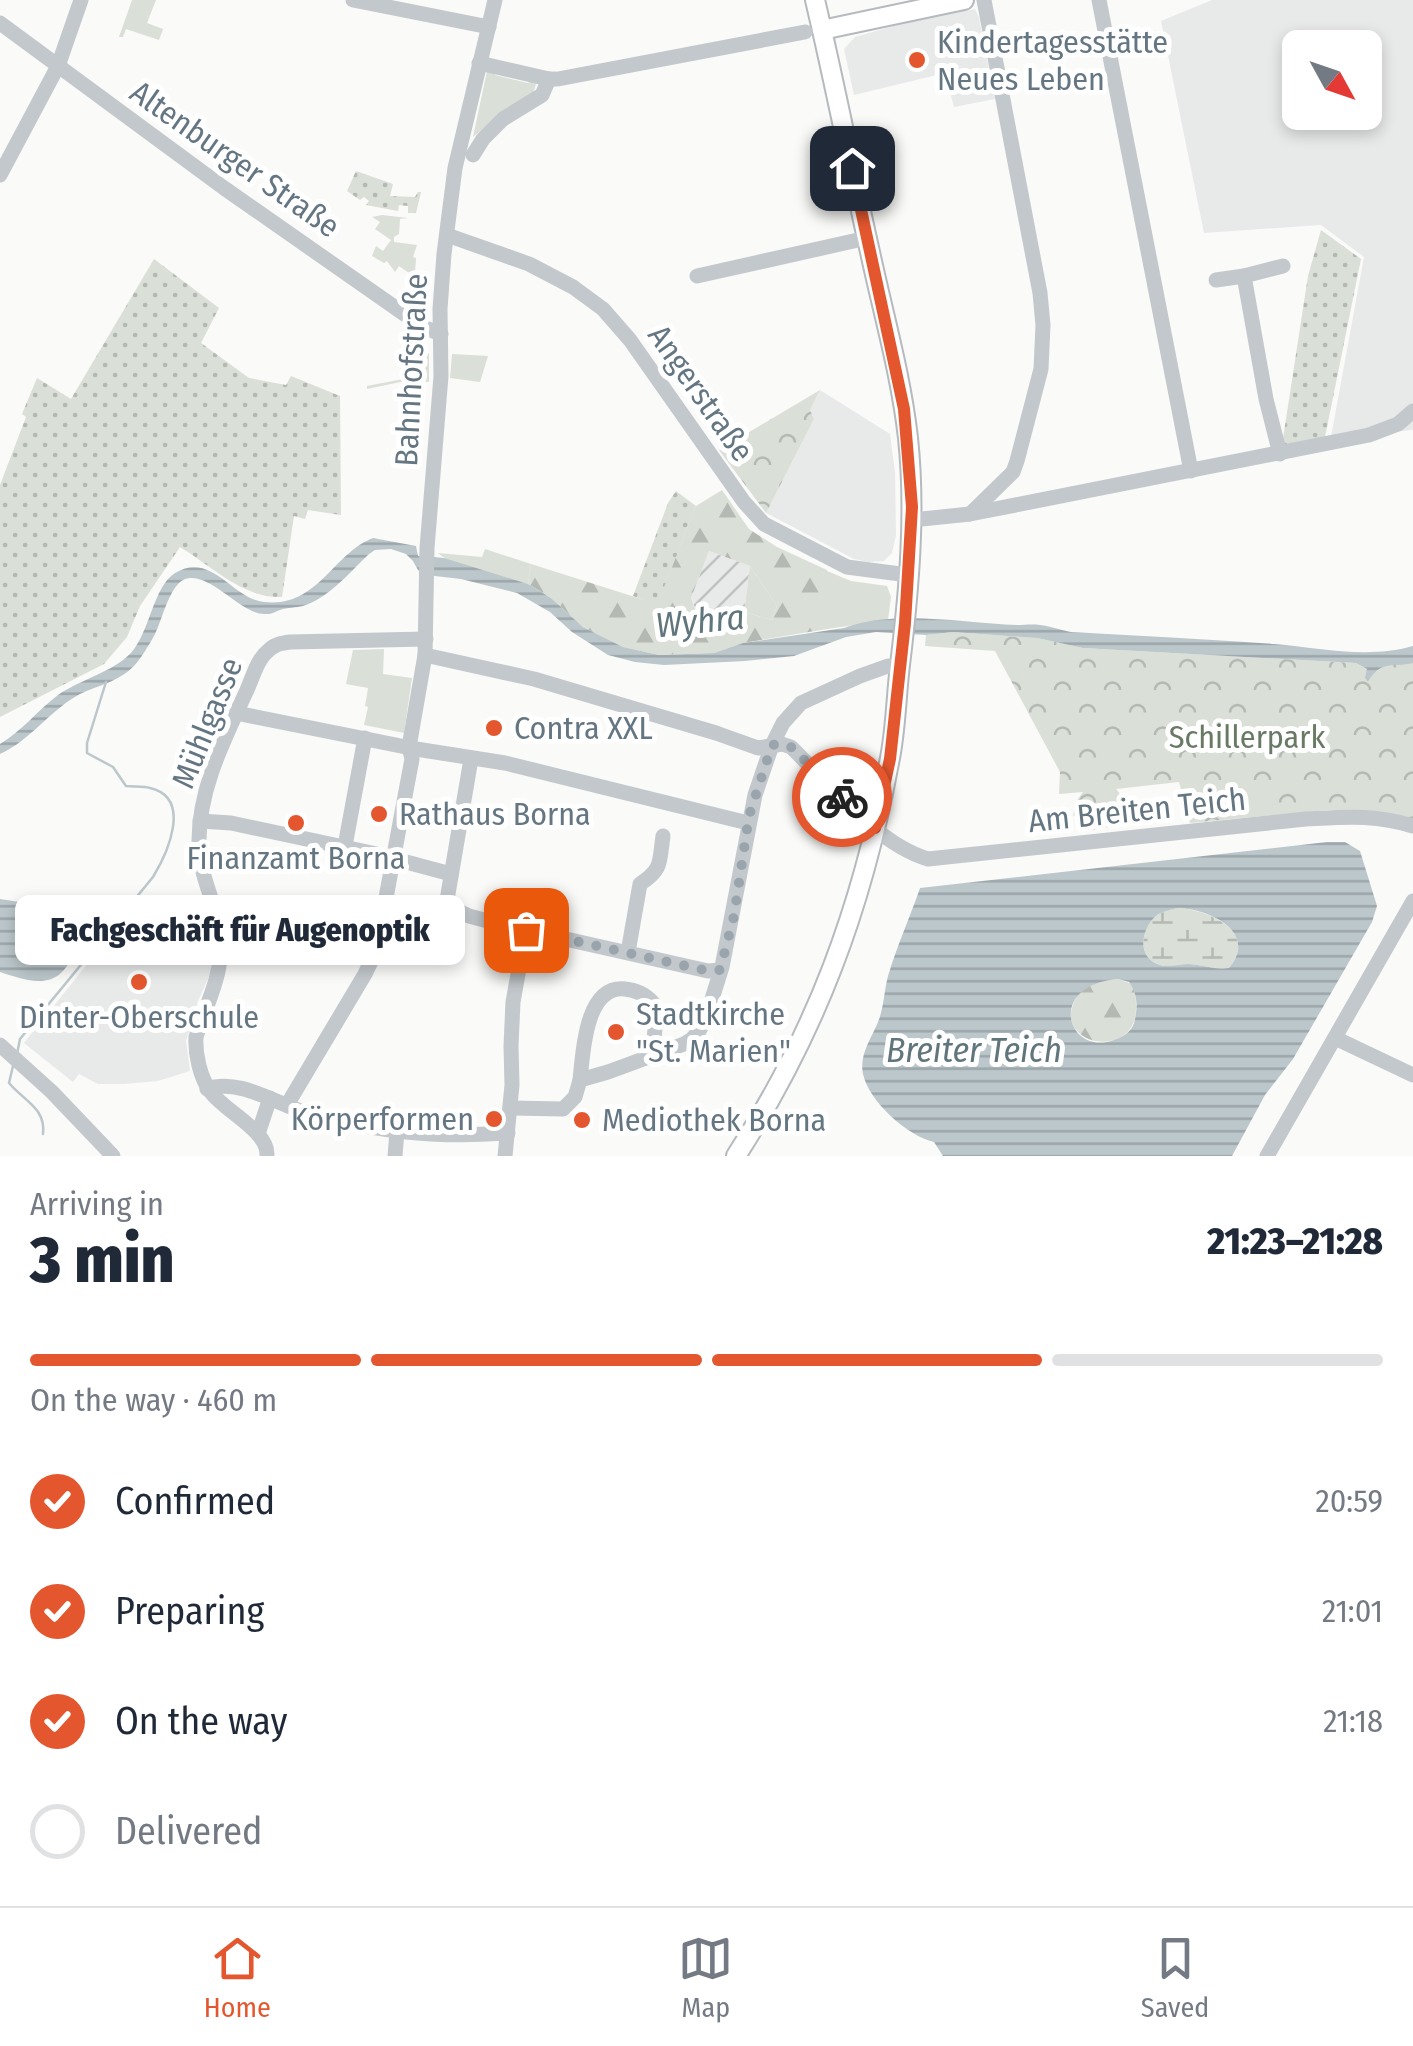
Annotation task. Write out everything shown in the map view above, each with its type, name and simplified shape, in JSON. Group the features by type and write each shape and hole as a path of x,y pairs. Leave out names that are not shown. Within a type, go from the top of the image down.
{"main road":[{"path":"736,1156 808,1029 848,926 890,759 907,599 912,520 904,409 867,238 813,31 815,0"},
{"path":"813,31 964,0"}],"street":[{"path":"0,174 58,66 81,0"},
{"path":"352,0 488,27"},
{"name":"Bahnhofstraße","path":"287,1105 376,951 390,857 412,760 409,747 425,647 427,548 447,236 455,168 495,0"},
{"path":"970,514 1013,472 1039,380 1042,324 1040,293 984,0"},
{"path":"1099,0 1191,470"},
{"name":"Altenburger Straße","path":"0,23 286,232 423,327 441,334"},
{"path":"479,63 549,79 568,78 813,31"},
{"path":"472,155 503,119 542,95 549,79"},
{"name":"Angerstraße","path":"447,236 530,264 573,287 602,310 630,340 744,502 764,524 847,567 908,575"},
{"path":"696,276 867,238"},
{"path":"1216,280 1283,266"},
{"path":"1244,276 1280,454"},
{"path":"912,520 970,514 1369,435 1398,424 1413,412"},
{"path":"1013,472 1022,503"},
{"name":"Mühlgasse","path":"208,1088 199,1063 196,1037 219,972 221,939 201,870 200,821 205,793 236,714 261,659 273,646 290,642 425,647 716,732 758,748 782,744 791,747 875,828"},
{"path":"580,1080 684,1044 699,1031 716,993 734,916 748,823 772,745 801,703 860,676 888,666 900,667"},
{"path":"236,714 504,763 748,823"},
{"path":"345,846 366,738"},
{"path":"472,759 448,906 526,930 708,971 720,970"},
{"name":"Am Breiten Teich","path":"875,828 897,846 928,860 1306,819 1363,816 1413,826"},
{"path":"200,821 230,823 345,846 451,874"},
{"path":"628,952 640,884 655,874 663,836"},
{"path":"1267,1156 1413,900"},
{"path":"505,1156 511,1108 513,1002 526,930"},
{"path":"511,1108 563,1109 575,1097 590,1017 606,993 616,989 638,992 654,1003 653,1054"},
{"path":"1335,1038 1413,1075"},
{"path":"2,1047 113,1156"},
{"path":"269,1155 265,1141 208,1088 222,1085 260,1093 308,1114 397,1131 508,1133"},
{"path":"258,1134 270,1098"},
{"path":"395,1156 397,1131"}],"shaded area":[{"path":"1212,0 1413,0 1413,430 1331,437 1364,257 1321,225 1204,233 1161,21"},
{"name":"Kindertagesstätte Neues Leben","path":"975,9 995,99 954,107 945,73 854,95 844,49 855,37"},
{"path":"820,390 890,434 896,535 892,553 884,561 854,559 766,513 814,419 810,410"},
{"path":"709,551 750,566 744,612 730,625 700,620 691,598"},
{"name":"Dinter-Oberschule","path":"142,896 215,963 186,1041 190,1071 158,1081 124,1084 98,1084 79,1074 73,1082 24,1043"}],"green space":[{"path":"132,0 156,0 147,23 163,29 159,40 126,29 123,37 119,37"},
{"path":"493,70 495,75 528,83 537,81 532,97 501,114 473,137 487,71"},
{"path":"356,171 393,184 390,196 415,197 421,192 416,213 408,213 408,206 399,205 398,211 366,205 369,201 364,197 360,200 347,191"},
{"path":"372,217 408,218 400,219 394,242 417,245 413,257 415,273 399,266 395,272 387,261 372,256 376,246 383,251 391,240 375,229 380,222"},
{"path":"1321,230 1361,259 1325,437 1282,445 1308,276"},
{"path":"154,259 219,308 201,343 249,378 286,385 291,376 340,396 341,515 308,510 305,519 294,516 282,597 241,587 180,547 140,606 127,637 104,664 0,717 0,485 26,417 22,414 37,378 71,399"},
{"path":"419,343 429,354 429,382 410,380 367,389 419,376 416,363 407,358"},
{"path":"452,354 488,356 480,382 450,378"},
{"path":"820,390 810,410 814,419 766,513 719,450"},
{"path":"722,490 749,529 827,570 827,629 743,643 714,653 659,655 623,647 583,627 551,598 528,584 531,564 657,604 696,506","holes":["709,551 750,566 777,606 772,620 744,612 730,625 699,619 691,598"]},
{"path":"676,491 696,506 657,605 633,596"},
{"path":"485,549 531,564 528,584 468,568 438,553 482,557"},
{"path":"750,566 777,606 772,620 744,612"},
{"path":"827,571 851,581 887,586 891,597 888,620 827,629"},
{"name":"Schillerpark","path":"953,632 1037,638 1083,648 1356,663 1374,673 1389,663 1413,663 1413,820 1376,812 1328,810 1190,823 1179,782 1116,789 1128,804 1128,816 1109,827 1093,830 1073,815 1083,792 1059,794 1060,772 995,651 925,646 926,635"},
{"path":"384,649 383,674 412,678 404,733 364,725 368,688 346,684 353,650"},
{"path":"1178,908 1216,918 1234,934 1237,955 1229,968 1164,966 1150,960 1143,941 1147,927 1159,914"},
{"path":"1118,979 1132,984 1134,990 1133,1024 1112,1041 1086,1038 1071,1019 1076,998 1091,985"}],"water":[{"path":"373,538 416,546 418,556 444,558 528,584 551,598 583,627 623,647 659,655 714,653 743,643 906,618 1344,651 1379,652 1413,646 1413,663 1383,667 1368,681 1367,669 1356,663 1083,648 1037,638 953,632 876,632 846,637 794,656 745,661 664,665 635,662 608,655 517,593 426,575 406,554 391,549 375,550 322,597 270,614 256,613 203,581 183,580 134,666 115,680 69,701 0,754 0,744 58,695 131,653 162,588 175,573 200,568 253,599 283,602 311,589 346,556"},
{"name":"Breiter Teich","path":"1345,842 1360,851 1377,906 1372,922 1293,1059 1265,1095 1232,1156 943,1156 934,1142 913,1133 881,1106 867,1085 862,1067 920,888","holes":["1178,908 1216,918 1234,933 1237,955 1229,968 1164,966 1150,960 1143,941 1147,927 1158,914","1118,979 1129,982 1135,995 1132,1027 1114,1040 1098,1043 1085,1038 1075,1030 1072,1005 1080,993 1095,984"]},
{"path":"0,899 39,905 64,919 71,916 84,928 81,947 56,976 33,981 0,972"}],"waterway":[{"path":"17,1054 20,1039 153,877 170,841 174,814 163,794 147,787 126,786 113,767 87,753 106,682"},
{"path":"13,1066 9,1083 38,1111 43,1134"}],"way so far":[{"path":"526,930 716,972 722,967 734,916 749,816 772,745 791,747 842,797"}],"place":[{"name":"Kindertagesstätte Neues Leben","path":"917,60"},
{"name":"Contra XXL","path":"494,728"},
{"name":"Rathaus Borna","path":"379,814"},
{"name":"Finanzamt Borna","path":"296,823"},
{"name":"Fachgeschäft für Augenoptik","path":"526,930"},
{"name":"Dinter-Oberschule","path":"139,982"},
{"name":"Stadtkirche \"St. Marien\"","path":"616,1032"},
{"name":"Körperformen","path":"494,1119"},
{"name":"Mediothek Borna","path":"582,1120"}],"route":[{"path":"842,797 875,828 890,759 912,520 904,409 852,168"}],"water label":[{"name":"Wyhra","path":"700,621"}]}
